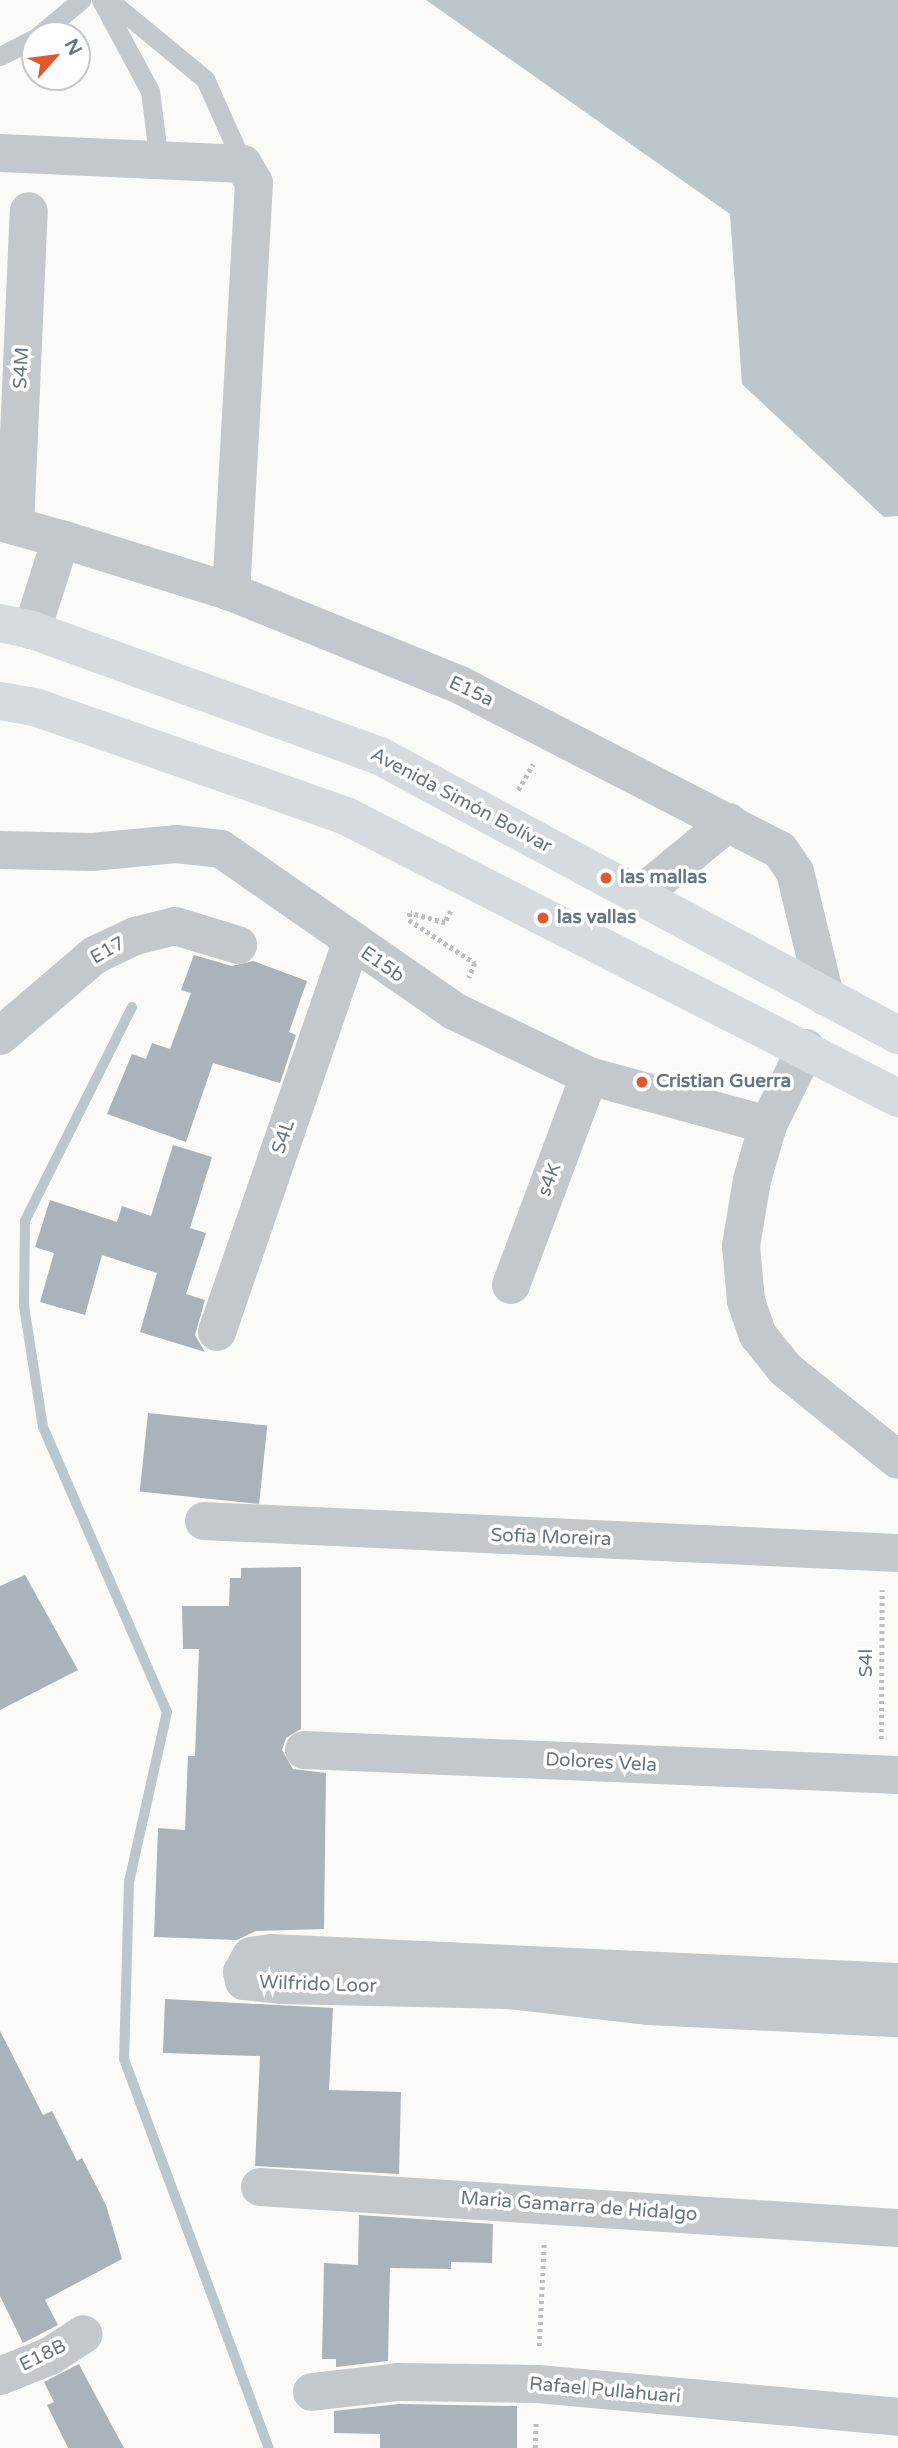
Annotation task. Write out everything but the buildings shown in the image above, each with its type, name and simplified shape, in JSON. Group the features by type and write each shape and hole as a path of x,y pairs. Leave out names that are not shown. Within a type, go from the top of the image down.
{"highway":[{"name":"Avenida Simón Bolívar","path":"16,626 378,755 898,1035"},
{"path":"0,701 35,707 346,816 806,1048 898,1098"}],"street":[{"path":"0,153 243,164 254,183 231,592"},
{"name":"S4M","path":"7,524 29,211"},
{"name":"E15a","path":"7,524 231,592 460,685 779,850 795,872 825,996"},
{"path":"16,626 61,539"},
{"path":"640,895 729,822"},
{"name":"E15b","path":"0,850 92,852 176,844 221,849 351,943 454,1011 589,1076 768,1125"},
{"name":"E17","path":"0,1036 95,955 135,936 174,926 238,945"},
{"name":"S4L","path":"217,1332 351,943"},
{"path":"806,1048 768,1125 741,1245 753,1322 785,1370 898,1460"},
{"name":"s4K","path":"511,1285 589,1076"},
{"name":"Sofia Moreira","path":"204,1521 890,1552"},
{"name":"Dolores Vela","path":"304,1750 889,1775"},
{"name":"Wilfrido Loor","path":"898,1982 272,1953 251,1956 242,1972 244,1981 282,1985 508,1990 649,2006 898,2018"},
{"name":"Maria Gamarra de Hidalgo","path":"260,2187 898,2228"},
{"name":"E18B","path":"0,2375 50,2356 84,2334"},
{"name":"Rafael Pullahuari","path":"312,2392 398,2382 538,2384 898,2417"}],"lane":[{"path":"56,21 81,0"},
{"path":"101,0 150,91 159,162"},
{"path":"109,0 205,79 243,164"},
{"path":"0,56 21,45"}],"path":[{"path":"444,923 410,913 409,920 475,963"},
{"name":"S4l","path":"889,1775 890,1552"},
{"path":"536,2448 546,2204"}],"shaded area":[{"path":"426,0 898,0 898,516 884,517 742,384 730,214"}],"waterway":[{"path":"132,1007 25,1221 24,1306 43,1427 167,1712 129,1882 124,2059 269,2448"}],"place":[{"name":"las mallas","path":"606,878"},
{"name":"las vallas","path":"543,918"},
{"name":"Cristian Guerra","path":"642,1082"}]}
